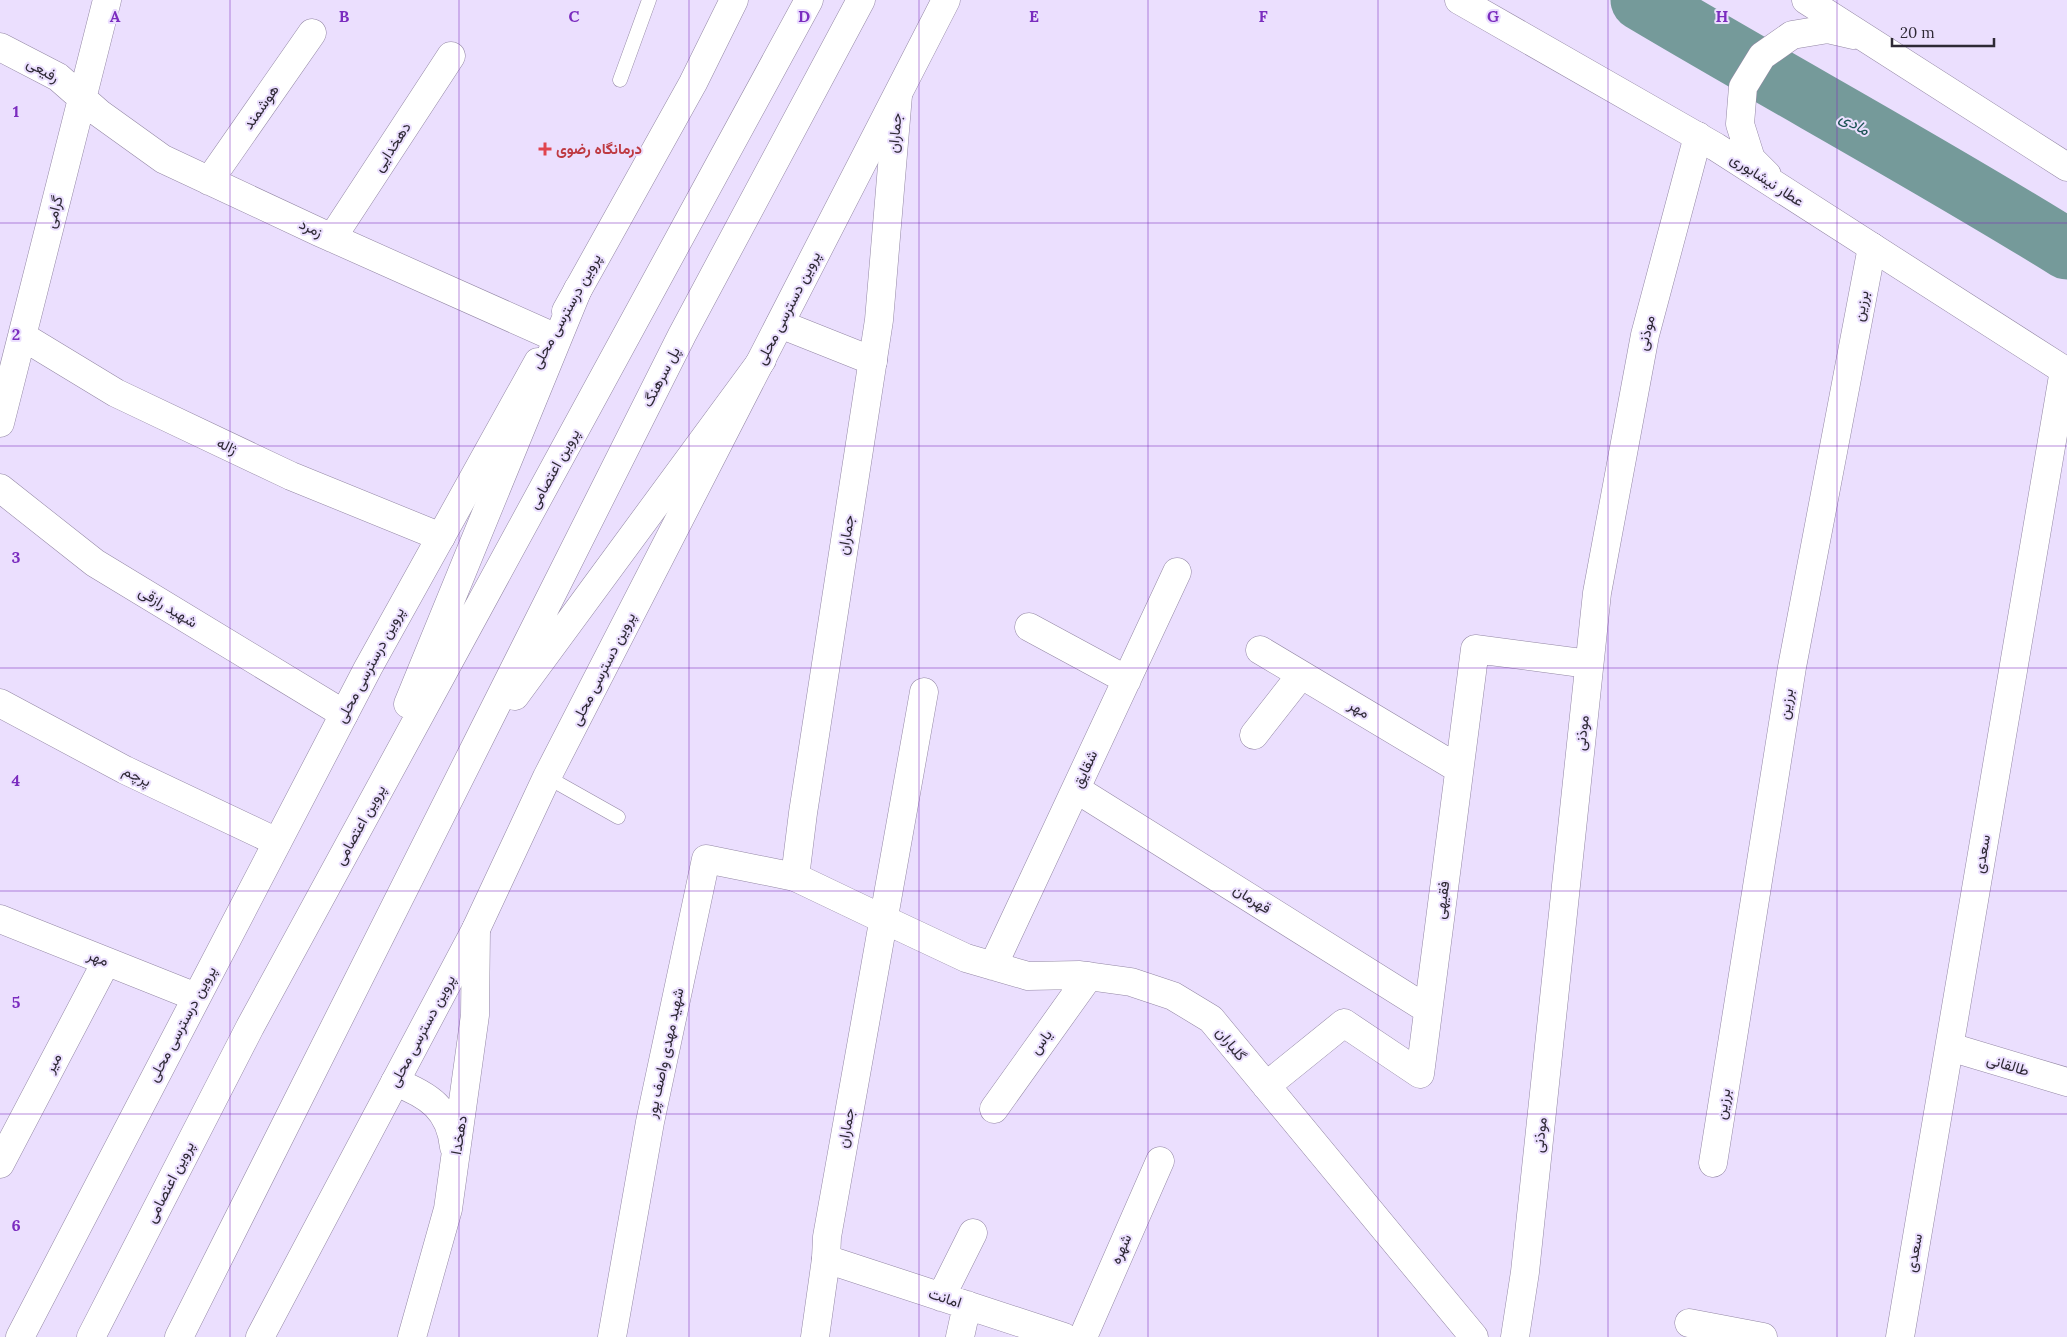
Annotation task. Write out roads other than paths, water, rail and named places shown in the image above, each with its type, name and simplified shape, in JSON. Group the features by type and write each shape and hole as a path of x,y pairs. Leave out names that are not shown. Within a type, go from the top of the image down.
{"street":[{"name":"گرامی","path":"0,423 107,0"},
{"name":"پروین درسترسی محلی","path":"20,1337 344,714 693,83 734,0"},
{"name":"پروین اعتصامی","path":"91,1337 250,1027 809,0"},
{"name":"پل سرهنگ","path":"470,758 682,335 860,0"},
{"name":"پروین دسترسی محلی","path":"260,1337 476,929 547,777 946,0"},
{"name":"عطار نیشابوری","path":"1460,0 1698,136 2066,371"},
{"path":"1806,0 2067,167"},
{"path":"1776,185 1751,158 1740,124 1744,87 1762,56 1792,35 1828,28 1864,38"},
{"name":"هوشمند","path":"209,180 312,33"},
{"name":"رفیعی","path":"0,47 58,77 83,99"},
{"name":"دهخدایی","path":"332,238 452,56"},
{"name":"جماران","path":"794,878 879,320 898,95"},
{"name":"زمرد","path":"83,99 99,113 163,159 332,238 552,336"},
{"name":"موذنی","path":"1515,1337 1525,1272 1597,593 1645,335 1698,136"},
{"name":"برزین","path":"1713,1163 1792,667 1872,247"},
{"path":"356,832 578,289"},
{"path":"780,324 873,361"},
{"name":"ژاله","path":"22,336 116,393 291,476 441,537"},
{"path":"179,1337 470,758 762,360"},
{"name":"سعدی","path":"1900,1337 2066,371"},
{"name":"شهید رازقی","path":"0,488 95,563 344,714"},
{"name":"شقایق","path":"993,966 1177,572"},
{"path":"1029,627 1127,680"},
{"name":"فقیهی","path":"1266,1086 1344,1023 1420,1074 1475,649 1589,664"},
{"name":"مهر","path":"1260,650 1459,769"},
{"path":"1254,735 1302,674"},
{"name":"جماران","path":"815,1337 826,1259 827,1237 924,692"},
{"name":"پرچم","path":"0,703 125,770 277,842"},
{"name":"قهرمان","path":"1076,789 1427,1009"},
{"name":"شهید مهدی واصف پور","path":"612,1337 650,1122 706,858 794,878"},
{"path":"794,878 883,919"},
{"name":"مهر","path":"0,919 196,997"},
{"name":"گلباران","path":"883,919 966,958 1028,976 1089,976 1131,982 1173,996 1211,1019 1474,1337"},
{"name":"دهخدا","path":"412,1337 448,1209 475,1015 476,929"},
{"name":"میر","path":"0,1164 106,962"},
{"name":"یاس","path":"994,1109 1089,976"},
{"name":"طالقانی","path":"1950,1047 2067,1082"},
{"path":"395,1082 420,1091 440,1109 452,1132 455,1159"},
{"name":"شهره","path":"1083,1337 1160,1161"},
{"path":"941,1297 973,1233"},
{"name":"امانت","path":"826,1259 1064,1337"},
{"path":"960,1337 967,1305"},
{"path":"1689,1323 1763,1337"}],"lane":[{"path":"620,80 648,0"},
{"path":"547,777 618,816"}],"waterway":[{"name":"مادی","path":"1641,0 1961,185 2067,249"}],"place":[{"name":"درمانگاه رضوی","path":"545,149"}]}
